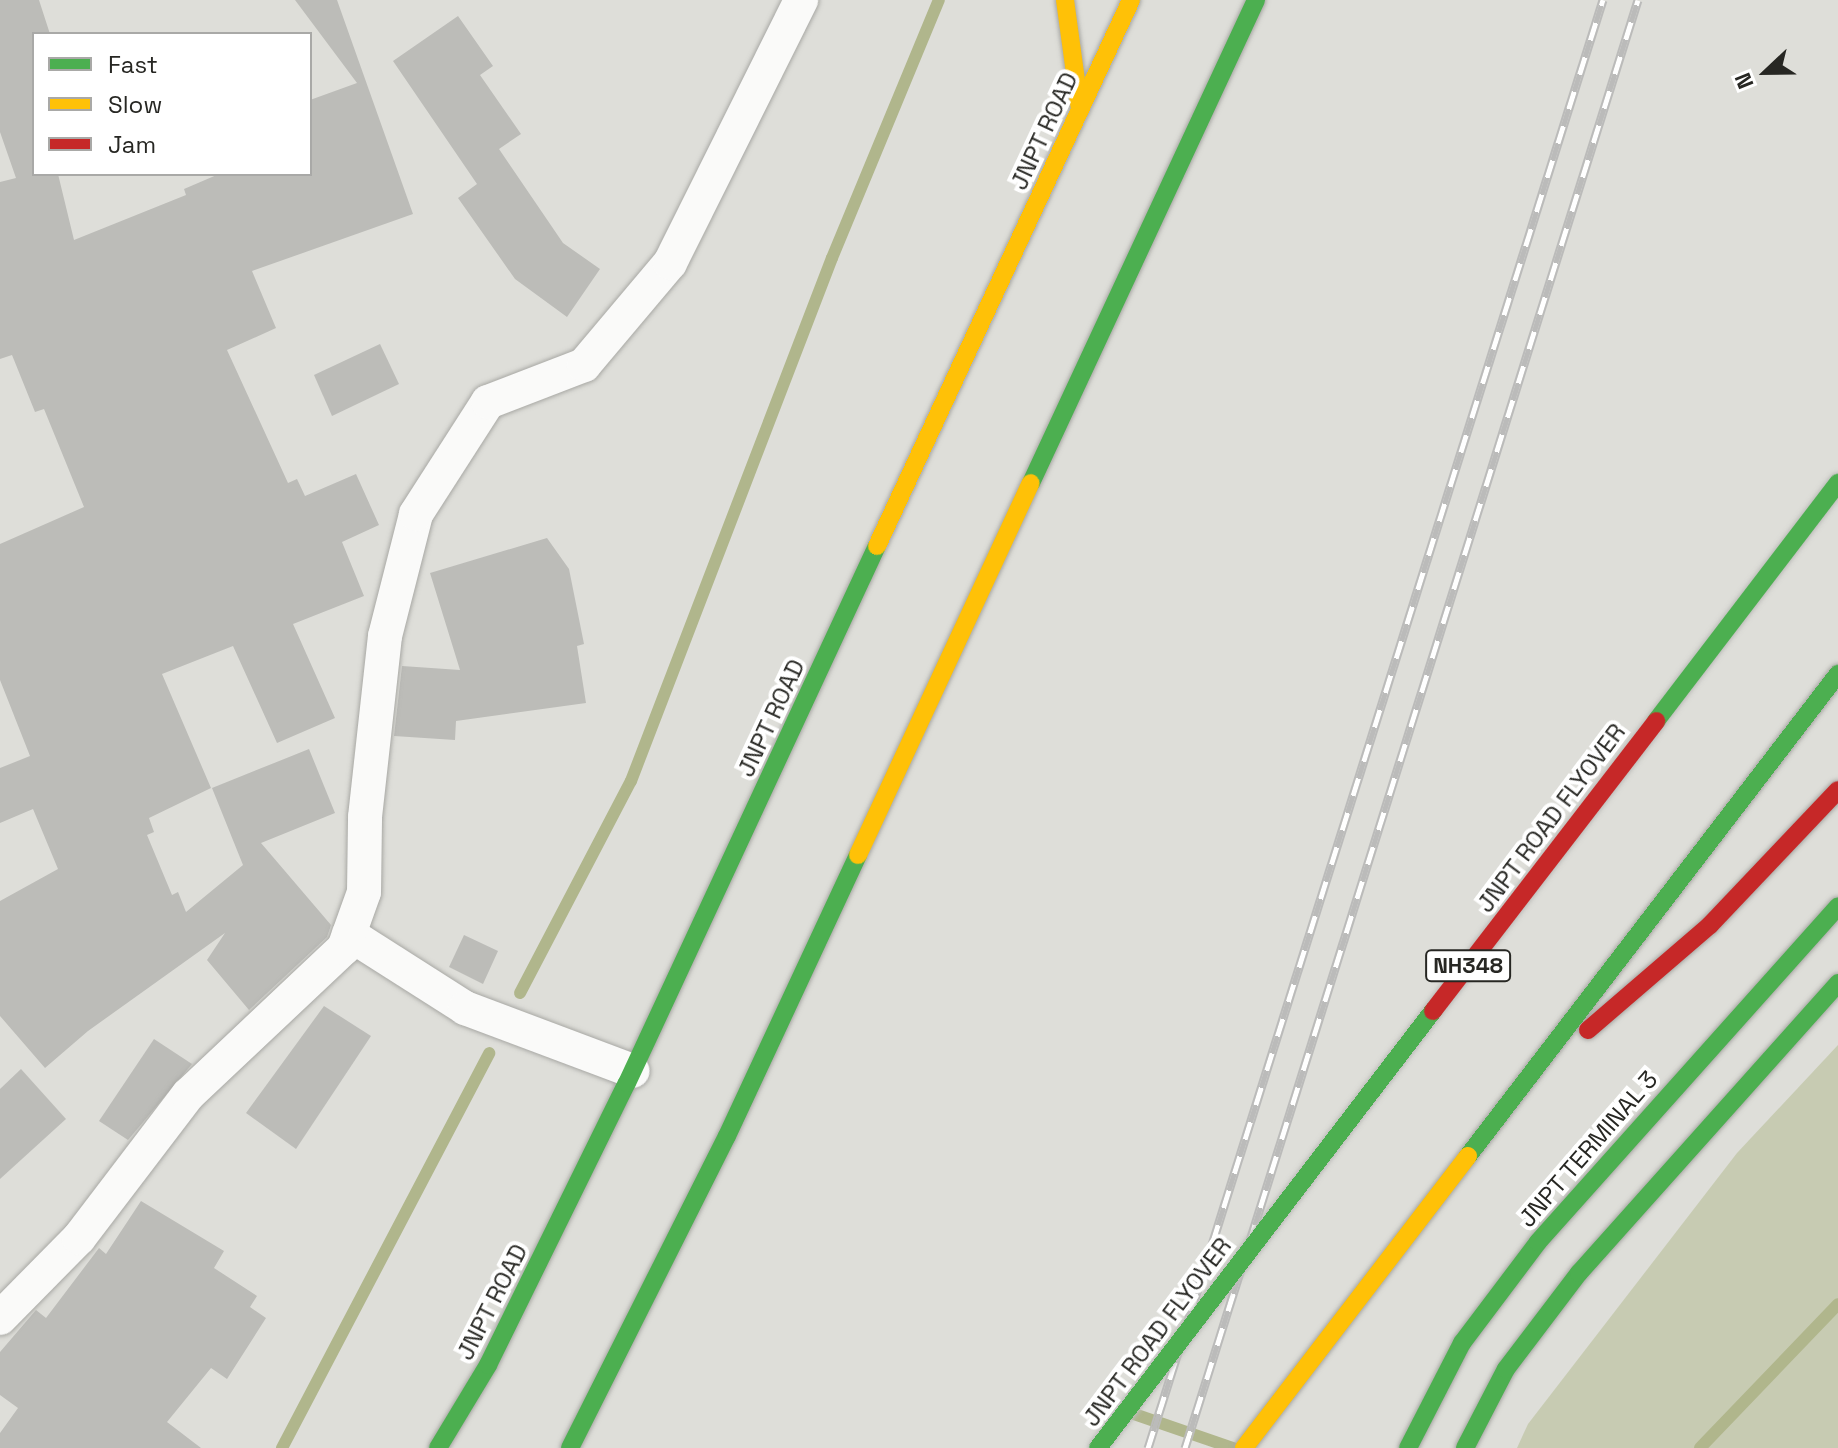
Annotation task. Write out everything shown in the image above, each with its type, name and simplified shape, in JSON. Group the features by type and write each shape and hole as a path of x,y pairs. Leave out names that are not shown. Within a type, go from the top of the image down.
{"main road":[{"path":"1065,0 1080,110"},
{"name":"JNPT ROAD","path":"438,1448 488,1365 633,1071 1131,0"},
{"path":"570,1448 727,1136 1256,0"},
{"name":"JNPT ROAD FLYOVER","path":"1098,1448 1838,483"},
{"path":"1244,1448 1838,674"},
{"path":"1520,1089 1710,925 1838,790"},
{"name":"JNPT TERMINAL 3","path":"1408,1448 1462,1343 1538,1242 1838,907"},
{"path":"1465,1448 1506,1369 1579,1273 1838,983"}],"street":[{"path":"0,1318 79,1238 188,1095 326,969 349,934 364,892 365,817 385,636 416,514 488,402 584,365 670,263 801,0"},
{"path":"349,934 465,1008 633,1071"}],"green space":[{"path":"1838,1045 1838,1448 1517,1448 1528,1424 1737,1153"}],"building":[{"path":"0,0 39,0 49,32 32,32 32,176 58,176 74,240 186,195 184,189 214,176 312,176 312,99 357,83 295,0 337,0 413,214 252,271 276,328 227,350 288,483 297,479 305,496 356,474 379,525 342,542 364,596 293,624 335,718 277,743 233,646 162,674 211,788 149,818 154,832 147,835 172,895 178,892 186,912 243,865 212,788 309,749 335,813 261,843 331,925 327,937 249,1010 207,960 225,933 88,1031 45,1068 0,1016 0,901 58,869 33,809 0,823 0,768 30,756 0,680 0,544 84,507 44,409 35,412 12,355 0,359 0,182 16,178 0,132"},
{"path":"458,16 493,66 480,75 521,134 499,149 563,243 600,269 567,317 515,279 458,198 477,184 393,61"},
{"path":"380,344 399,384 332,416 314,375"},
{"path":"547,538 569,569 584,644 577,646 586,703 456,721 455,740 394,736 402,666 460,670 430,573"},
{"path":"464,935 498,951 483,984 449,967"},
{"path":"324,1006 371,1036 296,1149 246,1113"},
{"path":"154,1039 192,1064 128,1140 99,1121"},
{"path":"21,1069 66,1119 0,1179 0,1089"},
{"path":"141,1201 224,1251 214,1268 257,1296 250,1307 266,1318 227,1379 211,1368 167,1422 201,1448 0,1448 0,1433 18,1408 0,1395 0,1352 36,1310 46,1318 99,1248 106,1254"}],"waterway":[{"path":"520,993 631,781 832,258 939,0"},
{"path":"282,1448 489,1053"},
{"path":"1700,1448 1838,1304"},
{"path":"1134,1414 1233,1448"}],"railway":[{"path":"1148,1448 1603,0"},
{"path":"1185,1448 1638,0"}],"traffic: fast":[{"path":"1031,483 1256,0"},
{"path":"1656,721 1838,483"},
{"path":"438,1448 488,1365 627,1083 877,546"},
{"path":"1468,1156 1838,674"},
{"path":"570,1448 727,1136 858,855"},
{"path":"1408,1448 1462,1343 1538,1242 1838,907"},
{"path":"1465,1448 1506,1369 1579,1273 1838,983"},
{"path":"1098,1448 1433,1011"}],"traffic: slow":[{"path":"1065,0 1080,110"},
{"path":"877,546 1131,0"},
{"path":"858,855 1031,483"},
{"path":"1244,1448 1468,1156"}],"traffic: jam":[{"path":"1433,1011 1656,721"},
{"path":"1588,1030 1710,925 1838,790"}]}
